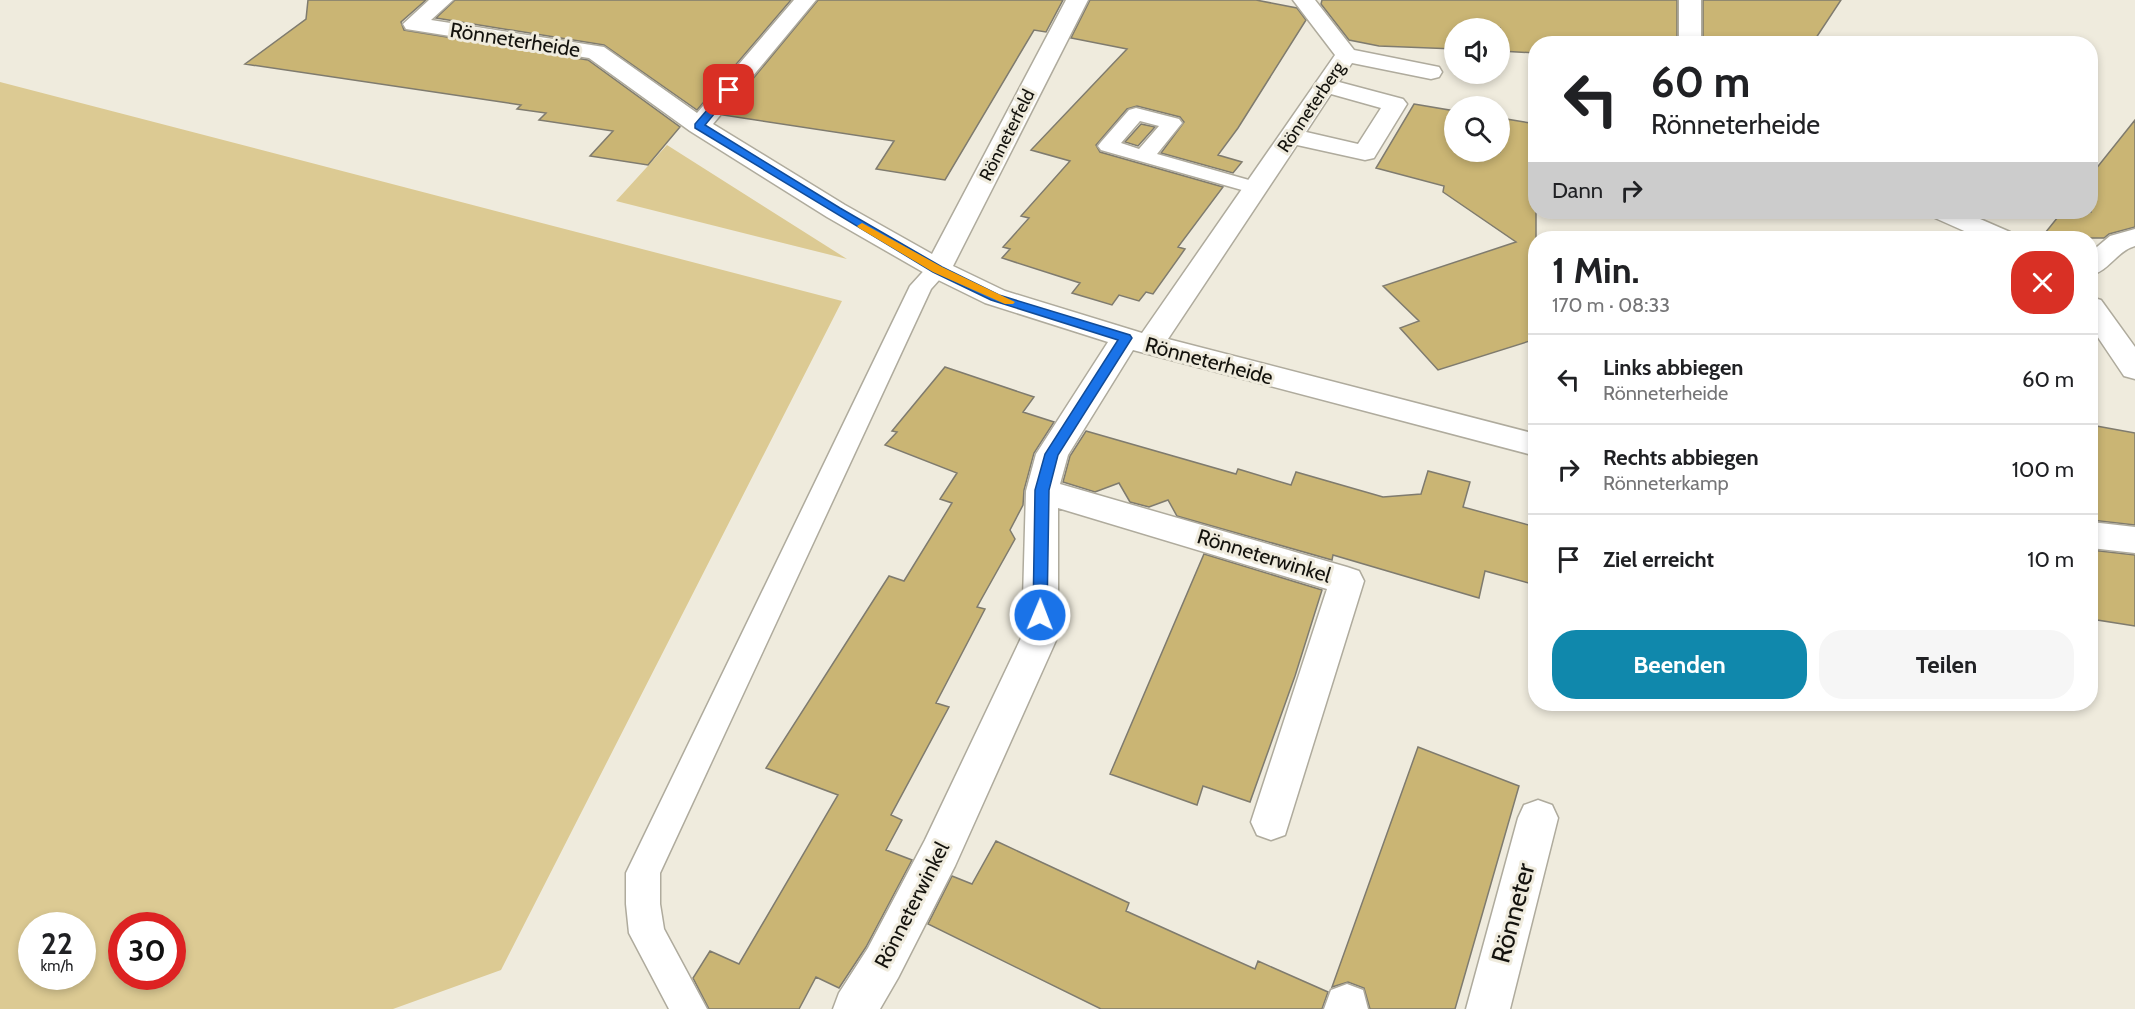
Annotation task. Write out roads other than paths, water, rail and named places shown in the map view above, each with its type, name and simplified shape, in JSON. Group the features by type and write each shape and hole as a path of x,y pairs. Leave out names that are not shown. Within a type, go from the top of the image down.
{"street":[{"name":"Rönneterheide","path":"442,0 414,24 596,52 699,126 938,270 995,297 1137,341 1528,444"},
{"path":"699,126 805,0"},
{"name":"Rönneterfeld","path":"938,270 1077,0"},
{"name":"Rönneterberg","path":"1137,341 1256,188 1346,55 1304,0"},
{"path":"1690,0 1690,36"},
{"path":"1346,55 1431,72"},
{"path":"1291,136 1365,153 1395,104 1326,86"},
{"path":"1959,219 1986,231"},
{"path":"2098,261 2119,242 2135,237"},
{"path":"2098,316 2135,369"},
{"name":"Rönneterwinkel","path":"855,1009 883,963 940,853 1040,636 1042,490 1052,454 1137,341"},
{"name":"Rönneterwinkel","path":"1042,490 1347,581 1271,822"},
{"path":"2098,536 2135,540"},
{"name":"Rönneter","path":"1488,1009 1538,818"}],"lane":[{"path":"1144,156 1256,188"},
{"path":"688,1009 648,933 643,904 643,873 921,286 938,270"}]}
